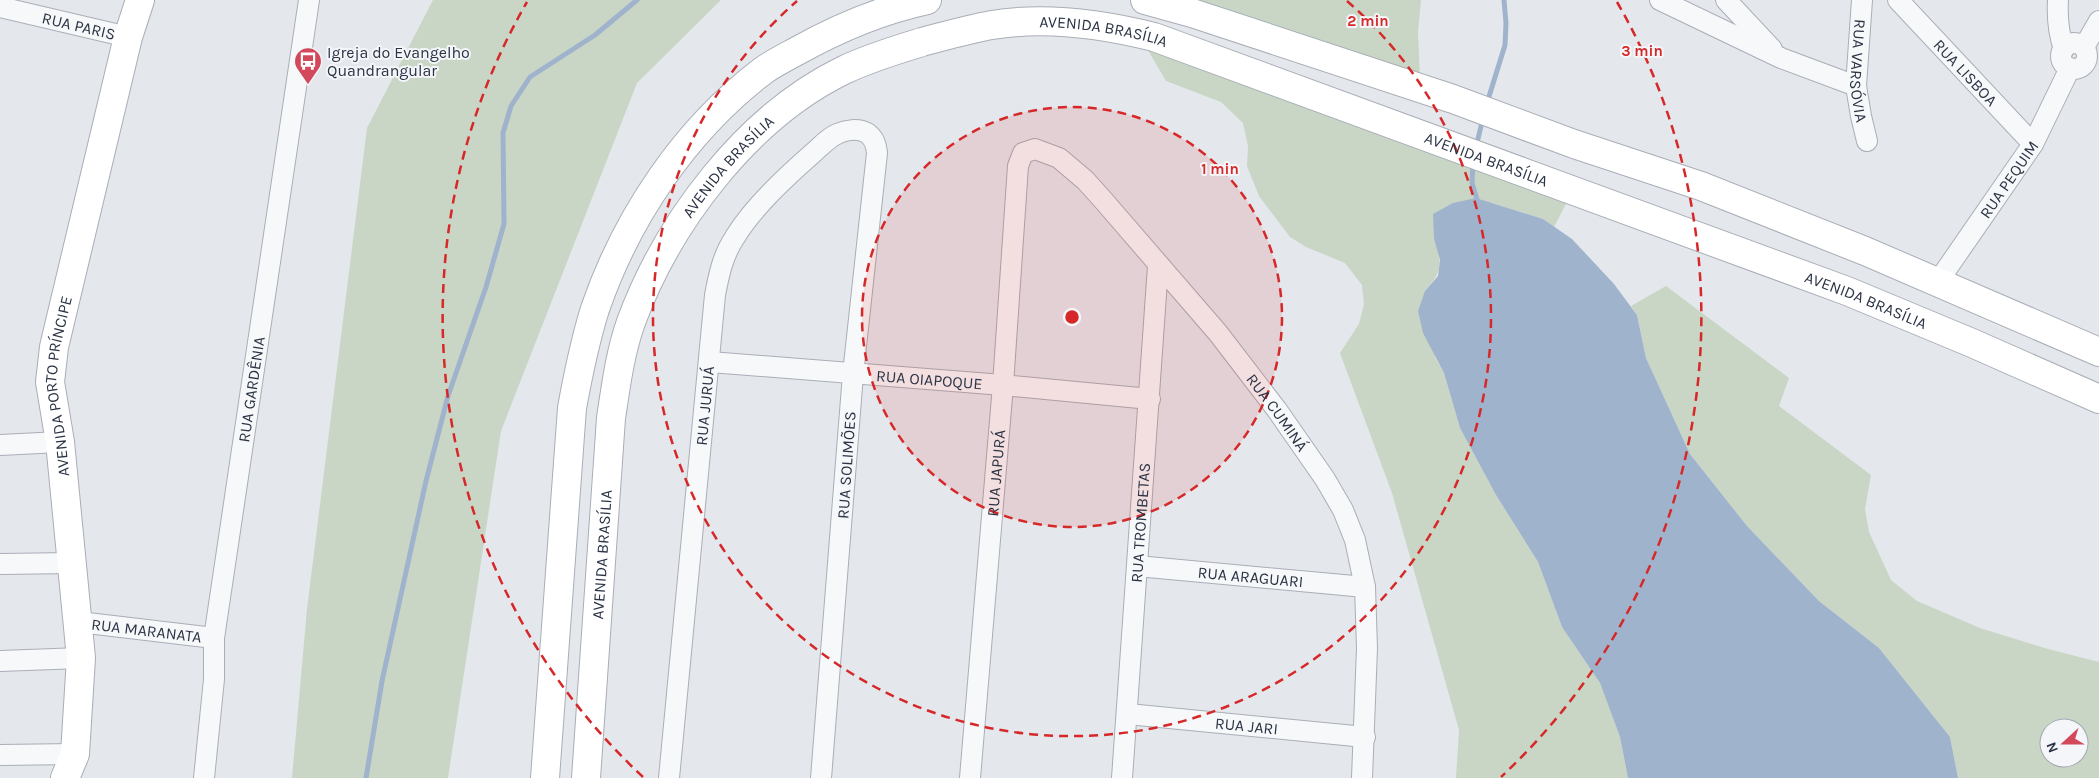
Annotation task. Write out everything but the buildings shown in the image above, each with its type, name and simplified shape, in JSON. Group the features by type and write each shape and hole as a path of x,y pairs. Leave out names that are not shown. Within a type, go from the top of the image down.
{"street":[{"name":"AVENIDA PORTO PRÍNCIPE","path":"70,766 81,658 60,442 50,382 54,347 128,37 140,0"},
{"name":"RUA GARDÊNIA","path":"204,778 214,679 214,638 309,0"},
{"path":"545,778 572,408 580,361 596,309 614,261 636,219 672,163 707,120 735,94 766,69 813,42 857,21 894,8 927,0"},
{"path":"1145,0 1192,13 1453,99 1574,144 1700,186 1865,252 2099,352"},
{"path":"1660,0 1781,58 1856,86"},
{"path":"1726,0 1781,58"},
{"name":"RUA VARSÓVIA","path":"1862,0 1856,86 1867,141"},
{"name":"RUA LISBOA","path":"1898,0 2033,144"},
{"path":"2058,0 2056,18 2064,49 2073,43 2084,62"},
{"name":"RUA PARIS","path":"0,7 128,37"},
{"name":"RUA PEQUIM","path":"1937,283 2033,144 2084,62 2099,21"},
{"name":"AVENIDA BRASÍLIA","path":"586,778 611,418 618,367 631,322 651,277 712,179 752,135 797,98 844,70 887,53 941,37 993,25 1053,22 1120,29 1154,37 1847,291 1972,343 2099,400"},
{"name":"RUA JURUÁ","path":"669,778 715,295 719,270 736,235 787,175 836,134 855,130 865,132 876,145 877,153"},
{"name":"RUA CUMINÁ","path":"1018,166 1023,153 1036,149 1059,158 1070,166 1103,200 1224,341 1277,410 1325,479 1343,510 1355,540 1365,587 1367,648 1362,778"},
{"name":"RUA SOLIMÕES","path":"821,778 853,374 877,153"},
{"name":"RUA JAPURÁ","path":"970,778 1003,385 1018,166"},
{"name":"RUA TROMBETAS","path":"1122,778 1158,266"},
{"name":"RUA OIAPOQUE","path":"710,362 1003,385 1150,399"},
{"path":"0,445 60,442"},
{"path":"0,564 73,563"},
{"name":"RUA ARAGUARI","path":"1137,566 1365,587"},
{"name":"RUA MARANATA","path":"79,622 214,638"},
{"path":"0,661 81,658"},
{"name":"RUA JARI","path":"1128,714 1365,737"},
{"path":"0,756 70,766"}],"green space":[{"path":"433,0 721,0 637,83 501,431 448,778 292,778 307,609 367,128"},
{"path":"1193,0 1421,0 1418,32 1420,78"},
{"path":"1148,50 1568,200 1554,227 1543,219 1476,198 1434,239 1439,267 1435,278 1425,291 1435,357 1444,373 1460,428 1496,495 1538,562 1562,627 1600,683 1620,737 1628,778 1456,778 1459,730 1392,493 1340,353 1359,324 1364,304 1362,285 1345,263 1306,247 1290,237 1259,196 1247,166 1248,146 1243,123 1221,102 1166,81"},
{"path":"1666,286 1789,378 1779,406 1871,475 1865,509 1869,532 1891,580 1917,601 1980,628 2048,649 2099,662 2099,778 1958,778 1950,737 1879,648 1819,601 1747,526 1690,454 1646,358 1637,315 1631,306"}],"water":[{"path":"1476,198 1543,219 1572,239 1614,284 1637,315 1646,358 1690,454 1747,526 1819,601 1879,648 1950,737 1958,778 1628,778 1620,737 1600,683 1562,627 1538,562 1496,495 1460,428 1444,373 1423,333 1418,311 1425,291 1438,276 1440,260 1434,239 1433,214 1453,203"}],"waterway":[{"path":"366,778 382,681 426,481 448,396 486,287 504,224 503,133 511,106 530,77 595,35 637,0"},
{"path":"1487,103 1505,45 1504,0"},
{"path":"1476,147 1483,118"},
{"path":"1473,162 1472,183 1478,203"}],"place":[{"name":"Igreja do Evangelho Quandrangular","path":"308,85"}]}
